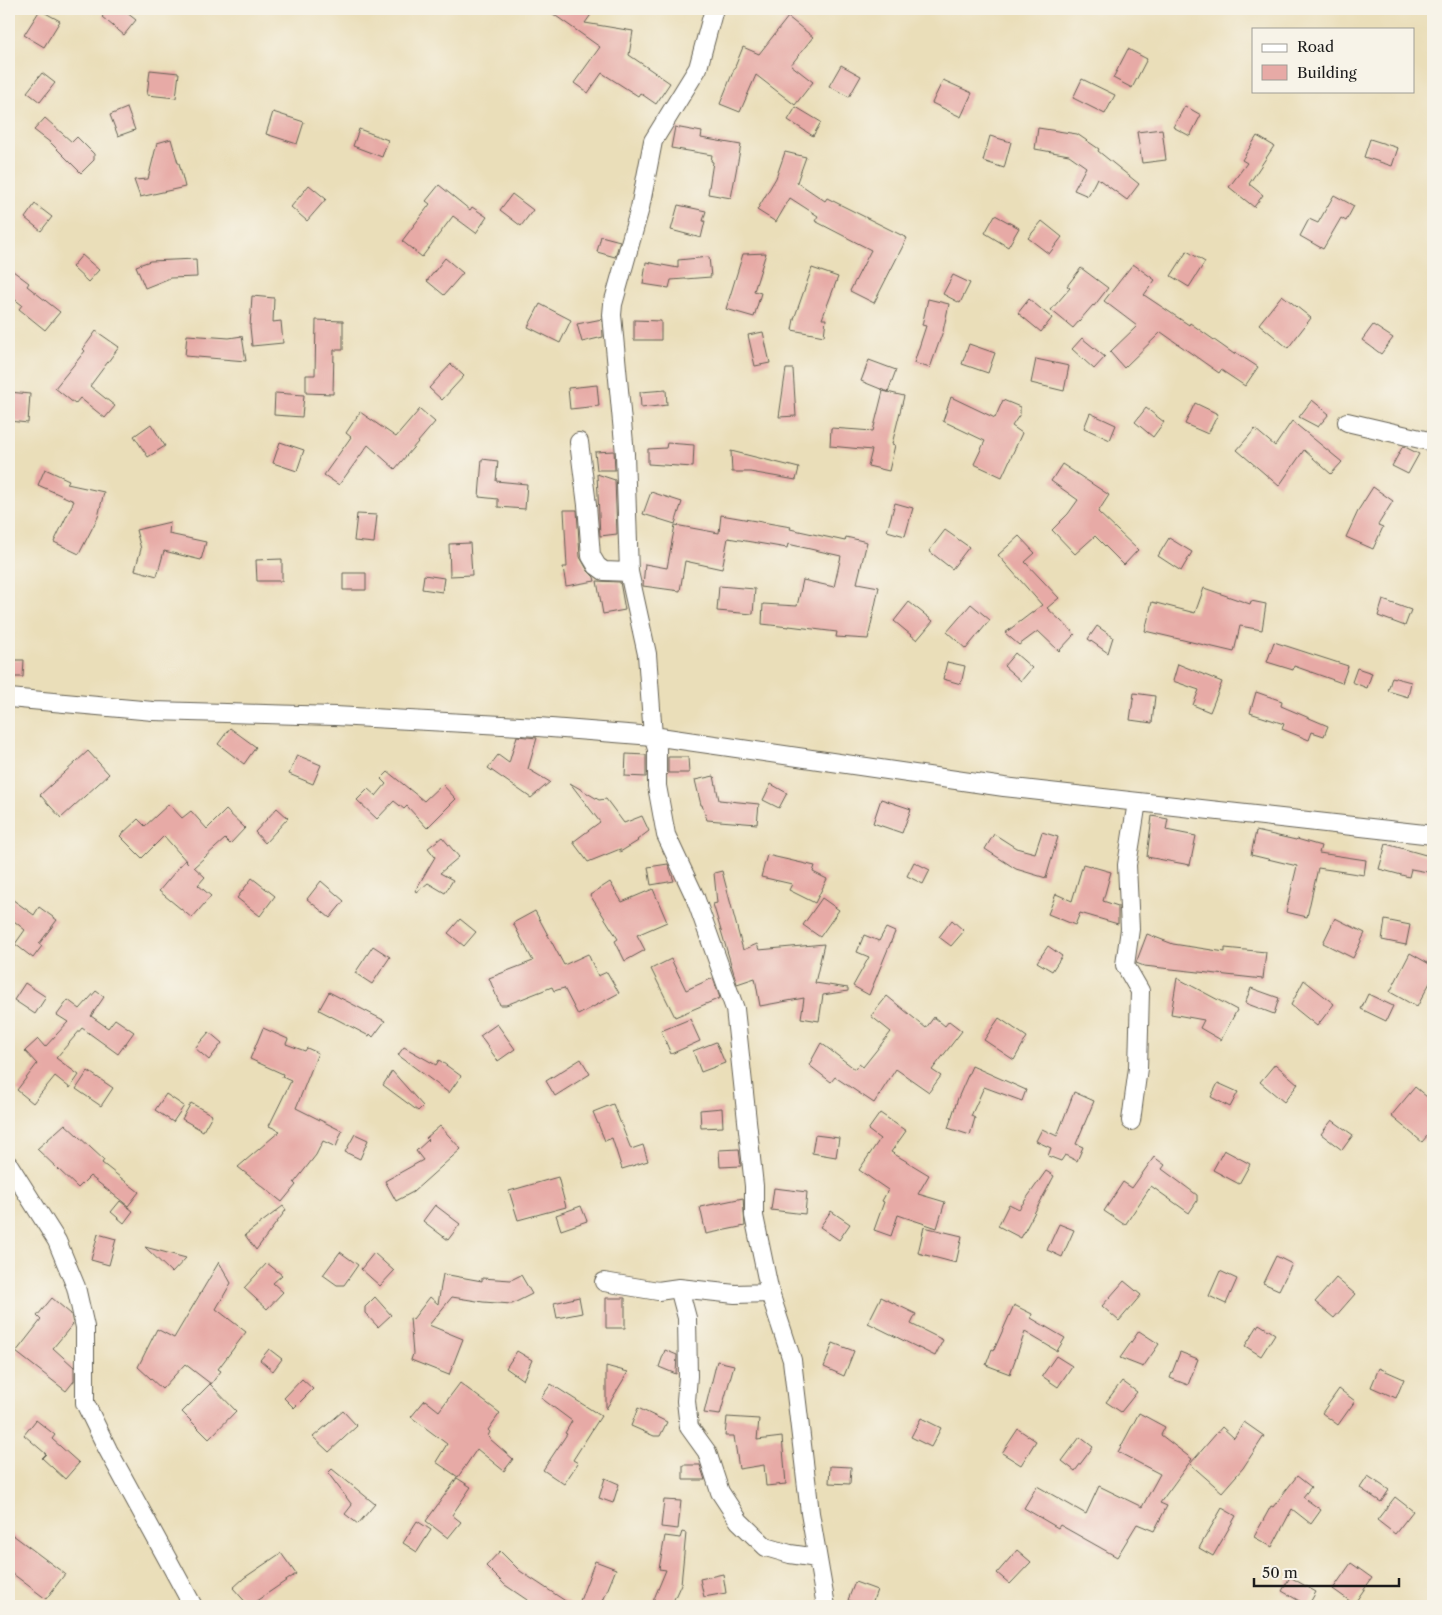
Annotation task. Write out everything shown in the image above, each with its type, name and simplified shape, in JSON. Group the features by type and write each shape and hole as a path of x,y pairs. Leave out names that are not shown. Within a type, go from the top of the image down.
{"street":[{"path":"714,9 698,68 653,141 640,208 613,304 612,315 624,454 629,572 648,654 653,736 656,749 657,786 666,835 695,897 735,1009 754,1186 754,1216 770,1292 792,1360 817,1558 826,1606"},
{"path":"1347,422 1433,442"},
{"path":"579,442 591,556 597,566 604,571 629,572"},
{"path":"9,698 153,711 344,716 538,727 653,736 1004,787 1433,835"},
{"path":"1131,1121 1138,1068 1140,991 1125,965 1130,929 1127,865 1137,802"},
{"path":"9,1165 56,1241 76,1287 85,1327 85,1403 108,1450 193,1606"},
{"path":"604,1282 658,1291 679,1288 735,1294 770,1292"},
{"path":"679,1288 687,1318 688,1376 686,1401 689,1427 707,1452 720,1492 739,1521 766,1547 790,1554 817,1558"}],"building":[{"path":"109,9 122,9 136,20 124,35 102,17"},
{"path":"546,9 595,9 585,23 633,31 629,55 670,83 656,104 640,93 638,96 602,73 588,93 574,83 600,47"},
{"path":"40,10 60,21 44,47 24,35"},
{"path":"788,17 813,37 791,65 813,82 795,105 756,75 740,112 720,104 743,47 759,54"},
{"path":"1128,49 1147,59 1132,88 1113,78"},
{"path":"841,65 861,76 849,97 829,86"},
{"path":"150,70 179,73 176,98 147,95"},
{"path":"42,73 55,83 40,102 27,92"},
{"path":"1082,79 1115,95 1105,114 1073,98"},
{"path":"943,80 972,93 961,117 932,103"},
{"path":"1185,106 1201,115 1190,136 1173,127"},
{"path":"796,107 821,122 813,136 788,120"},
{"path":"127,108 135,130 118,136 110,115"},
{"path":"273,112 304,122 297,144 266,134"},
{"path":"45,118 72,142 77,137 94,154 94,160 81,173 51,143 34,130"},
{"path":"675,127 702,132 701,138 741,145 731,198 708,194 713,162 711,161 712,155 671,148"},
{"path":"1038,128 1077,134 1099,149 1098,151 1139,184 1127,200 1097,178 1088,196 1074,190 1086,167 1069,155 1035,149"},
{"path":"359,129 388,140 382,157 353,146"},
{"path":"1162,129 1166,160 1142,163 1137,132"},
{"path":"990,136 1011,142 1004,168 983,161"},
{"path":"1257,136 1274,146 1249,184 1263,195 1254,207 1229,187 1247,163 1242,160"},
{"path":"171,139 185,187 140,197 134,180 148,179 157,143"},
{"path":"1370,139 1398,148 1392,166 1364,157"},
{"path":"785,152 806,157 797,182 825,201 827,198 907,238 874,303 850,291 871,250 815,221 818,216 790,198 776,222 757,210 776,178"},
{"path":"309,185 326,199 307,221 291,207"},
{"path":"439,185 470,210 472,207 487,217 476,233 453,216 422,257 402,241 430,204 426,201"},
{"path":"512,194 533,210 521,226 500,210"},
{"path":"1334,195 1354,206 1346,221 1341,218 1323,249 1300,236 1309,219 1318,223"},
{"path":"35,204 52,217 41,231 25,218"},
{"path":"678,205 706,211 701,238 671,230"},
{"path":"995,215 1019,228 1008,247 985,233"},
{"path":"1042,221 1062,237 1049,254 1028,238"},
{"path":"601,236 620,241 615,257 597,252"},
{"path":"1187,251 1205,262 1189,287 1171,276"},
{"path":"766,253 754,291 761,293 754,317 726,309 743,254"},
{"path":"82,255 99,270 88,282 72,267"},
{"path":"709,257 711,277 671,280 669,288 643,284 646,262 678,268 678,260"},
{"path":"445,258 463,273 444,295 427,281"},
{"path":"196,259 197,277 170,278 145,288 136,266 150,261"},
{"path":"1133,264 1155,280 1144,295 1189,325 1190,323 1234,354 1235,352 1258,367 1245,386 1221,370 1219,373 1161,332 1124,368 1110,352 1137,326 1104,301"},
{"path":"9,268 29,283 27,286 60,312 45,330 19,309 22,305 9,295"},
{"path":"812,268 838,277 822,319 826,319 824,336 792,330"},
{"path":"1081,268 1108,288 1073,328 1051,310 1070,288 1067,286"},
{"path":"953,275 970,283 960,303 943,294"},
{"path":"1282,295 1311,318 1288,348 1259,324"},
{"path":"252,296 274,298 273,322 281,321 283,343 252,346 250,327"},
{"path":"928,299 949,304 943,331 930,368 914,363 926,326 922,325"},
{"path":"1029,299 1052,318 1041,332 1018,313"},
{"path":"540,304 571,320 560,343 528,327"},
{"path":"602,319 603,337 582,342 577,324"},
{"path":"316,320 343,321 343,350 334,350 333,394 306,393 306,375 315,375"},
{"path":"634,320 661,321 661,340 634,340"},
{"path":"1373,325 1393,338 1381,354 1362,340"},
{"path":"96,331 119,347 90,386 115,406 105,418 80,398 75,404 55,388 85,351 83,349"},
{"path":"763,332 770,363 755,366 748,335"},
{"path":"187,335 229,338 242,336 246,361 185,356"},
{"path":"1082,338 1105,357 1094,369 1072,349"},
{"path":"969,344 995,353 988,373 962,364"},
{"path":"1036,359 1069,366 1064,391 1031,383"},
{"path":"869,360 896,370 888,392 861,381"},
{"path":"451,364 464,376 442,400 429,388"},
{"path":"786,369 793,369 796,416 779,417"},
{"path":"597,385 599,406 570,409 568,388"},
{"path":"666,390 667,405 641,408 640,392"},
{"path":"883,391 904,396 892,444 895,445 889,471 868,466 872,450 830,446 831,428 873,431"},
{"path":"9,392 30,394 28,423 9,421"},
{"path":"275,393 304,395 302,417 274,415"},
{"path":"951,397 995,418 1003,400 1020,407 1020,414 1012,426 1022,433 1002,477 974,464 985,441 943,421"},
{"path":"1312,400 1329,414 1318,427 1299,417"},
{"path":"1195,403 1218,414 1208,434 1185,424"},
{"path":"1146,408 1164,422 1153,437 1135,422"},
{"path":"420,409 435,422 395,469 368,445 339,485 324,475 351,437 346,433 360,412 396,437"},
{"path":"1090,413 1116,425 1110,440 1084,428"},
{"path":"1292,421 1342,462 1331,474 1304,450 1279,486 1237,450 1255,429 1275,446"},
{"path":"151,424 165,446 148,457 134,436"},
{"path":"280,442 304,450 297,471 273,463"},
{"path":"667,443 694,445 693,467 648,464 648,449 666,448"},
{"path":"1403,446 1419,454 1408,474 1392,466"},
{"path":"614,451 615,470 597,470 595,452"},
{"path":"731,451 799,468 796,480 750,472 732,472"},
{"path":"482,459 498,461 496,481 527,484 525,509 498,507 498,499 479,497"},
{"path":"1062,464 1109,495 1098,512 1138,550 1124,565 1095,536 1075,554 1052,530 1068,514 1078,500 1051,481"},
{"path":"45,469 69,480 67,484 104,492 98,517 79,554 54,542 74,501 38,485"},
{"path":"597,474 615,480 617,534 600,536"},
{"path":"1373,487 1393,501 1378,525 1383,527 1373,549 1346,537 1359,509"},
{"path":"651,492 682,502 675,524 643,514"},
{"path":"895,503 913,508 905,536 887,531"},
{"path":"564,510 577,510 580,557 595,581 566,586 563,567 567,567"},
{"path":"357,514 377,515 374,543 354,541"},
{"path":"721,515 791,527 790,529 845,541 846,537 867,542 857,583 879,587 868,639 836,637 837,632 762,624 763,604 797,606 803,580 834,587 841,556 788,544 787,548 728,538 722,569 685,561 680,591 643,586 645,564 667,568 675,525 719,533"},
{"path":"170,522 169,534 206,542 201,560 164,551 157,576 135,570 141,549 136,530"},
{"path":"945,530 969,547 952,569 929,551"},
{"path":"1019,536 1035,553 1025,562 1059,598 1047,608 1075,634 1059,651 1038,631 1019,645 1005,633 1042,605 998,555"},
{"path":"1169,538 1192,552 1181,571 1158,556"},
{"path":"470,543 472,575 450,576 449,544"},
{"path":"282,559 282,581 257,581 256,560"},
{"path":"343,573 366,573 366,590 343,590"},
{"path":"424,575 444,578 442,592 422,589"},
{"path":"597,581 620,582 625,610 603,614"},
{"path":"719,586 755,589 753,614 717,611"},
{"path":"1204,588 1250,604 1251,601 1266,604 1262,630 1240,626 1234,652 1145,631 1152,602 1195,613"},
{"path":"1383,600 1411,610 1405,626 1378,616"},
{"path":"909,602 933,621 917,640 894,621"},
{"path":"971,604 990,620 966,649 947,632"},
{"path":"1097,626 1113,637 1108,653 1088,639"},
{"path":"1274,642 1348,666 1342,683 1294,666 1293,670 1267,662"},
{"path":"1015,653 1032,668 1021,681 1004,666"},
{"path":"9,660 24,660 23,677 9,677"},
{"path":"947,662 965,666 961,684 943,679"},
{"path":"1178,664 1222,682 1210,712 1193,705 1199,690 1173,681"},
{"path":"1357,668 1372,673 1367,688 1352,682"},
{"path":"1392,677 1411,682 1408,697 1388,691"},
{"path":"1256,692 1282,701 1281,706 1328,726 1324,736 1312,732 1309,740 1282,729 1284,724 1250,713"},
{"path":"1134,693 1155,696 1152,723 1130,720"},
{"path":"230,728 256,747 244,764 218,744"},
{"path":"517,736 537,738 528,769 550,782 531,798 488,768 498,755 509,763"},
{"path":"88,751 109,774 61,818 40,795"},
{"path":"626,754 646,755 646,777 625,776"},
{"path":"297,755 321,765 313,784 289,774"},
{"path":"668,757 688,757 689,773 668,773"},
{"path":"388,772 424,801 442,784 456,799 427,828 407,806 404,809 394,801 377,819 357,800 368,789 376,796 386,784 381,779"},
{"path":"714,776 719,800 759,804 757,824 707,820 695,780"},
{"path":"570,783 599,800 606,799 624,823 642,816 649,831 638,841 620,852 620,849 588,862 573,842 600,822"},
{"path":"771,784 787,793 779,808 763,800"},
{"path":"881,799 911,809 902,833 873,823"},
{"path":"169,804 182,818 191,811 207,829 226,810 245,828 230,844 225,839 194,867 205,877 198,885 211,896 192,918 159,891 185,860 188,863 164,836 142,858 120,836 138,819 145,826"},
{"path":"277,808 288,818 265,843 255,832"},
{"path":"1152,816 1168,819 1166,830 1196,836 1190,865 1147,857"},
{"path":"1256,831 1321,846 1319,853 1366,860 1364,875 1318,868 1307,917 1286,912 1297,866 1251,855"},
{"path":"1042,832 1058,837 1046,878 1016,869 985,849 994,834 1016,848 1035,853"},
{"path":"442,837 459,857 440,873 453,880 445,893 428,883 417,892 415,891 435,857 428,848"},
{"path":"1386,844 1433,857 1433,873 1411,869 1409,877 1379,869"},
{"path":"767,855 815,866 813,872 827,879 815,903 789,890 792,884 761,877"},
{"path":"914,862 930,870 923,884 907,876"},
{"path":"668,864 674,881 651,885 648,867"},
{"path":"1083,864 1111,872 1103,901 1118,906 1118,924 1080,913 1075,925 1048,914 1056,894 1072,901"},
{"path":"722,871 743,950 757,944 759,950 824,944 815,983 848,988 848,991 823,995 819,1021 801,1018 804,998 760,1006 755,978 737,984 713,904 717,903 714,873"},
{"path":"252,878 275,896 260,916 237,898"},
{"path":"321,881 344,901 330,918 307,899"},
{"path":"610,882 622,902 653,889 667,922 637,935 645,950 625,961 615,941 618,939 590,895"},
{"path":"9,897 34,915 39,907 57,920 39,944 42,946 33,958 15,944 25,930 9,917"},
{"path":"822,898 839,910 820,937 803,925"},
{"path":"535,911 564,965 588,954 598,976 607,972 619,993 578,1015 564,988 554,991 552,987 506,1005 500,1005 489,978 533,961 513,923"},
{"path":"1335,918 1365,933 1353,958 1323,943"},
{"path":"460,919 476,932 464,946 448,933"},
{"path":"952,920 964,931 951,946 939,937"},
{"path":"1385,920 1410,925 1406,945 1382,940"},
{"path":"886,928 895,932 869,995 853,986 869,957 857,952 864,935 879,941"},
{"path":"1147,934 1173,944 1225,952 1225,948 1266,952 1263,979 1144,966 1136,963"},
{"path":"373,946 390,957 372,984 355,973"},
{"path":"1048,946 1062,956 1052,971 1037,962"},
{"path":"1410,953 1433,966 1433,977 1417,1007 1390,992"},
{"path":"671,959 686,990 713,978 720,998 675,1017 651,969"},
{"path":"1177,978 1237,1010 1221,1040 1200,1028 1204,1020 1171,1014"},
{"path":"1304,980 1334,1004 1317,1026 1291,1005"},
{"path":"25,983 46,997 35,1014 14,1000"},
{"path":"1251,988 1279,998 1274,1014 1245,1003"},
{"path":"96,991 104,997 91,1016 108,1028 115,1019 134,1032 118,1054 82,1028 56,1058 79,1075 70,1088 55,1076 33,1103 17,1090 37,1064 25,1051 38,1039 45,1047 68,1022 57,1015 68,1000 80,1009"},
{"path":"329,992 385,1021 373,1037 370,1034 369,1036 319,1010"},
{"path":"1368,994 1393,1006 1386,1021 1361,1009"},
{"path":"887,996 926,1028 934,1017 945,1026 949,1021 962,1031 932,1070 941,1076 929,1092 896,1069 874,1103 835,1077 831,1082 809,1065 821,1043 855,1069 859,1064 863,1067 891,1032 871,1016"},
{"path":"999,1018 1027,1037 1014,1060 984,1040"},
{"path":"690,1019 700,1041 671,1054 661,1031"},
{"path":"497,1024 515,1049 498,1061 480,1036"},
{"path":"263,1028 288,1039 286,1044 305,1051 307,1048 318,1053 296,1108 342,1131 336,1147 323,1141 316,1155 294,1183 296,1185 282,1202 238,1167 280,1131 269,1126 291,1081 282,1077 283,1074 250,1059"},
{"path":"209,1032 222,1043 209,1060 195,1048"},
{"path":"716,1042 725,1063 701,1072 693,1051"},
{"path":"404,1047 436,1065 439,1060 461,1076 449,1093 398,1055"},
{"path":"581,1059 590,1074 555,1096 546,1081"},
{"path":"1275,1064 1298,1084 1284,1102 1260,1082"},
{"path":"972,1066 1026,1090 1022,1101 984,1087 971,1116 975,1118 970,1135 948,1128 958,1098"},
{"path":"88,1071 113,1088 101,1106 76,1089"},
{"path":"392,1071 423,1106 418,1111 383,1085"},
{"path":"1218,1083 1238,1092 1230,1107 1211,1097"},
{"path":"1415,1087 1433,1102 1433,1129 1422,1142 1391,1116"},
{"path":"1074,1092 1094,1101 1076,1144 1083,1147 1077,1161 1065,1155 1061,1161 1048,1156 1051,1148 1036,1141 1042,1129 1057,1136"},
{"path":"166,1094 184,1106 173,1122 155,1110"},
{"path":"191,1103 212,1115 203,1131 182,1119"},
{"path":"613,1104 631,1149 643,1145 648,1161 622,1169 612,1138 605,1141 593,1112"},
{"path":"722,1108 723,1127 701,1128 700,1110"},
{"path":"880,1113 906,1131 891,1152 929,1175 918,1194 945,1202 937,1228 898,1215 891,1236 874,1230 884,1202 882,1201 888,1190 859,1170 880,1139 868,1130"},
{"path":"1332,1120 1353,1135 1342,1150 1321,1134"},
{"path":"65,1124 104,1160 102,1163 139,1192 128,1206 90,1176 78,1188 37,1149"},
{"path":"440,1126 461,1149 413,1192 396,1201 385,1181 423,1160 416,1151 428,1140 426,1138"},
{"path":"355,1134 368,1140 360,1159 345,1152"},
{"path":"815,1135 839,1138 836,1157 812,1153"},
{"path":"739,1149 741,1166 720,1167 719,1150"},
{"path":"1224,1150 1250,1164 1239,1184 1213,1170"},
{"path":"1154,1157 1165,1165 1162,1169 1197,1195 1197,1201 1189,1213 1151,1186 1125,1225 1104,1211 1123,1182 1132,1188"},
{"path":"1046,1171 1054,1176 1021,1238 998,1226 1009,1204 1019,1209"},
{"path":"558,1177 566,1207 518,1220 509,1191"},
{"path":"774,1188 807,1192 805,1214 771,1210"},
{"path":"743,1198 745,1226 706,1234 700,1207"},
{"path":"120,1201 133,1211 124,1223 111,1212"},
{"path":"435,1205 460,1224 448,1240 423,1221"},
{"path":"283,1206 286,1210 256,1250 245,1235"},
{"path":"581,1206 587,1221 561,1230 556,1215"},
{"path":"831,1211 850,1224 839,1240 820,1227"},
{"path":"1059,1224 1074,1230 1062,1257 1047,1250"},
{"path":"924,1227 962,1236 956,1263 918,1253"},
{"path":"98,1234 116,1239 109,1265 91,1260"},
{"path":"145,1247 186,1258 172,1273"},
{"path":"340,1252 358,1265 344,1285 337,1285 323,1275"},
{"path":"374,1253 394,1271 380,1286 361,1269"},
{"path":"1276,1256 1292,1264 1279,1290 1263,1283"},
{"path":"219,1262 231,1283 216,1309 246,1332 218,1369 221,1371 211,1384 185,1364 162,1389 138,1367 157,1329 174,1338"},
{"path":"267,1263 282,1275 273,1283 283,1292 267,1309 244,1288"},
{"path":"1220,1271 1237,1279 1226,1304 1209,1296"},
{"path":"443,1274 482,1281 482,1278 511,1280 521,1275 532,1294 512,1304 452,1297 429,1325 463,1339 449,1375 411,1360 413,1354 410,1318 413,1319 430,1297 438,1304"},
{"path":"1336,1278 1355,1294 1334,1318 1315,1302"},
{"path":"1124,1281 1141,1295 1119,1321 1102,1306"},
{"path":"375,1297 391,1315 378,1327 365,1313 365,1307"},
{"path":"579,1297 582,1313 557,1318 554,1303"},
{"path":"881,1297 916,1314 911,1324 943,1340 935,1356 868,1323"},
{"path":"52,1298 71,1314 73,1324 53,1348 74,1367 74,1381 66,1391 16,1352 41,1320 37,1316"},
{"path":"606,1298 625,1298 625,1328 606,1328"},
{"path":"1014,1305 1032,1314 1031,1318 1065,1338 1057,1351 1025,1332 1010,1374 986,1365"},
{"path":"1259,1324 1275,1334 1261,1356 1245,1346"},
{"path":"1139,1331 1159,1344 1143,1367 1120,1358"},
{"path":"833,1343 854,1351 844,1376 824,1367"},
{"path":"269,1349 282,1359 273,1371 260,1360"},
{"path":"665,1350 677,1355 676,1374 659,1367"},
{"path":"517,1351 532,1360 523,1380 506,1368"},
{"path":"1180,1352 1198,1359 1188,1385 1170,1378"},
{"path":"1056,1356 1072,1366 1058,1387 1042,1376"},
{"path":"717,1361 734,1365 720,1415 704,1413"},
{"path":"606,1366 628,1372 606,1409"},
{"path":"1379,1368 1404,1379 1396,1398 1371,1387"},
{"path":"302,1379 313,1389 294,1408 284,1398"},
{"path":"1122,1381 1137,1392 1121,1412 1106,1402"},
{"path":"460,1383 500,1413 488,1430 490,1432 488,1436 513,1459 504,1471 477,1449 458,1477 436,1462 447,1444 411,1417 425,1400 439,1411"},
{"path":"210,1384 236,1411 209,1439 182,1412"},
{"path":"551,1384 601,1416 573,1460 578,1463 564,1484 543,1470 567,1434 565,1433 572,1421 541,1398"},
{"path":"1339,1389 1355,1401 1338,1425 1322,1413"},
{"path":"638,1408 667,1422 660,1436 654,1436 631,1426"},
{"path":"343,1411 357,1426 329,1452 313,1437"},
{"path":"1139,1413 1165,1427 1161,1435 1192,1459 1160,1503 1167,1506 1154,1531 1137,1524 1117,1557 1060,1525 1058,1528 1024,1508 1037,1486 1086,1514 1099,1486 1142,1507 1160,1474 1118,1452"},
{"path":"727,1417 759,1419 757,1440 782,1437 786,1484 766,1486 764,1465 739,1469 734,1436 725,1436"},
{"path":"921,1418 941,1428 931,1447 911,1437"},
{"path":"36,1420 55,1435 52,1439 79,1463 65,1479 42,1458 46,1454 24,1435"},
{"path":"1244,1422 1264,1436 1243,1468 1222,1492 1190,1464 1222,1427 1234,1438"},
{"path":"1018,1429 1036,1441 1021,1465 1002,1453"},
{"path":"1080,1437 1093,1447 1075,1471 1062,1461"},
{"path":"683,1465 700,1465 705,1480 683,1480"},
{"path":"830,1466 851,1467 850,1484 829,1483"},
{"path":"332,1469 375,1504 358,1524 345,1514 352,1505 328,1473"},
{"path":"1297,1476 1311,1487 1303,1497 1321,1510 1311,1524 1292,1509 1272,1547 1254,1537 1271,1506 1273,1507"},
{"path":"1368,1476 1389,1490 1381,1502 1360,1488"},
{"path":"457,1478 471,1487 452,1515 461,1522 448,1538 426,1521"},
{"path":"605,1478 619,1484 613,1503 599,1498"},
{"path":"1395,1497 1413,1511 1395,1534 1377,1520"},
{"path":"664,1500 681,1501 678,1529 661,1527"},
{"path":"1222,1508 1236,1516 1213,1556 1199,1548"},
{"path":"417,1521 431,1530 417,1552 403,1543"},
{"path":"9,1532 65,1574 46,1599 9,1571"},
{"path":"682,1532 686,1533 681,1584 671,1606 651,1606 666,1570 659,1569 665,1536 680,1538"},
{"path":"1017,1550 1031,1562 1010,1584 997,1573"},
{"path":"500,1551 520,1571 573,1606 536,1606 505,1585 486,1566"},
{"path":"281,1553 296,1574 249,1606 233,1588 244,1578"},
{"path":"595,1561 616,1569 601,1606 578,1606"},
{"path":"1351,1563 1372,1578 1354,1604 1333,1589"},
{"path":"723,1574 726,1593 704,1597 700,1579"},
{"path":"1290,1577 1316,1592 1308,1606 1282,1591"},
{"path":"855,1582 877,1590 871,1606 864,1606 848,1600"}]}
